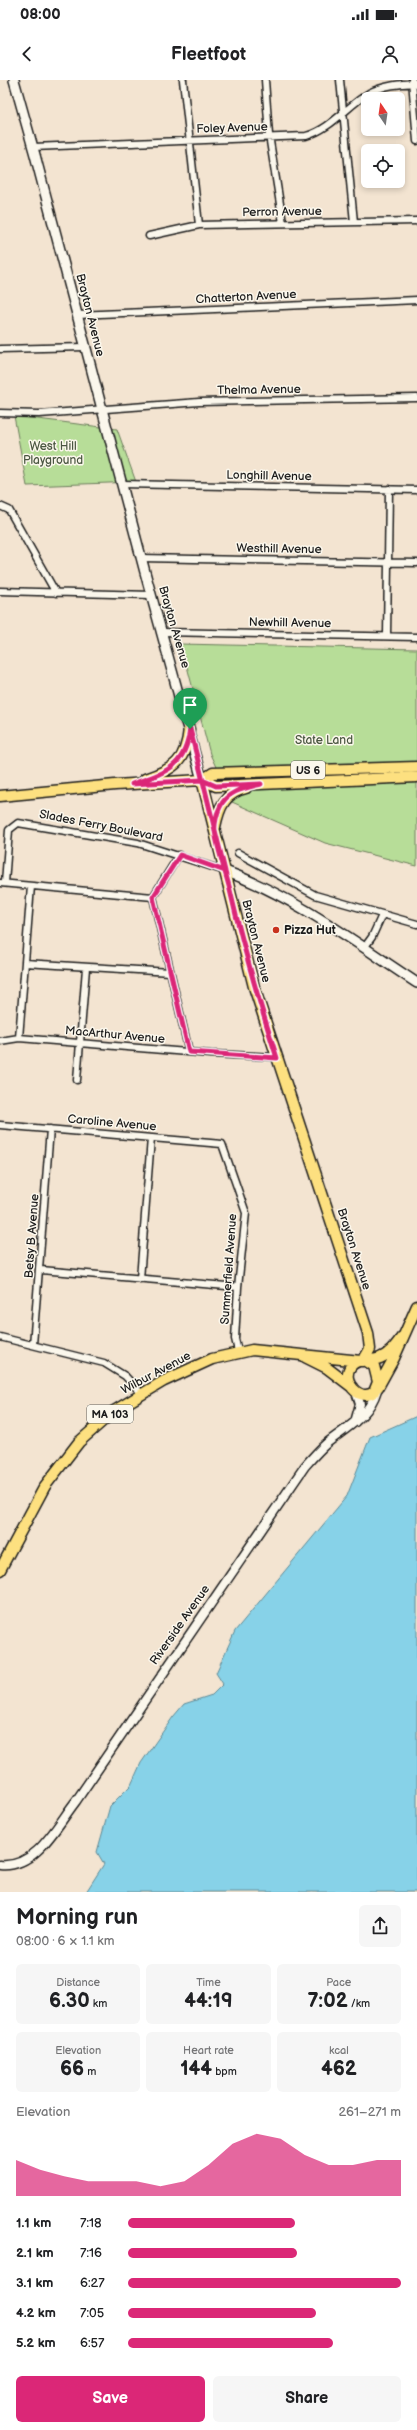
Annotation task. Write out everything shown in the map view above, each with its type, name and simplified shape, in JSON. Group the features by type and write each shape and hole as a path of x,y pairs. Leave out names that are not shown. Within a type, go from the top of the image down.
{"main road":[{"name":"Brayton Avenue","path":"14,80 151,595 190,729 254,987 368,1333 370,1349 363,1360"},
{"path":"132,784 163,773 176,764 186,749 190,729"},
{"name":"US 6","path":"202,780 213,773 417,767"},
{"name":"US 6","path":"0,796 132,784 202,780 216,786 417,777"},
{"path":"215,829 220,807 227,797 242,789 261,784"},
{"name":"Slades Ferry Boulevard","path":"225,871 259,885 296,906 417,983"},
{"name":"Riverside Avenue","path":"377,1388 417,1306"},
{"name":"Riverside Avenue","path":"363,1360 382,1357 402,1337"},
{"name":"Wilbur Avenue","path":"0,1570 45,1486 65,1458 102,1420 142,1394 187,1369 238,1352 260,1349 363,1360"},
{"name":"Wilbur Avenue","path":"288,1352 320,1364 354,1390"},
{"path":"363,1360 374,1366 377,1388 368,1396 354,1390 348,1379 349,1370 354,1364 363,1360"}],"street":[{"path":"183,80 199,225"},
{"path":"265,80 270,138 283,223"},
{"path":"340,80 342,113 354,222"},
{"name":"Foley Avenue","path":"33,147 270,138 313,134 321,131 342,113 377,89 396,84 414,82"},
{"path":"414,82 417,141"},
{"name":"Perron Avenue","path":"149,236 199,225 417,221"},
{"name":"Chatterton Avenue","path":"77,315 417,300"},
{"path":"0,349 85,347"},
{"name":"Thelma Avenue","path":"0,413 39,414 199,402 417,398"},
{"name":"Longhill Avenue","path":"122,484 417,490"},
{"path":"387,636 389,489"},
{"path":"0,506 9,510 56,593"},
{"name":"Westhill Avenue","path":"141,558 417,563"},
{"path":"0,591 151,595"},
{"name":"Newhill Avenue","path":"162,632 417,637"},
{"name":"Slades Ferry Boulevard","path":"3,883 9,831 12,826 20,823 122,840 180,855 225,871"},
{"path":"238,853 315,895 417,924"},
{"path":"180,855 153,897 189,1052"},
{"path":"3,883 153,897"},
{"path":"19,1038 31,886"},
{"path":"364,948 372,937 382,914"},
{"path":"24,963 170,972"},
{"path":"77,1080 86,968"},
{"name":"MacArthur Avenue","path":"0,1041 19,1038 277,1058"},
{"name":"Caroline Avenue","path":"0,1125 222,1144"},
{"name":"Betsy B Avenue","path":"33,1345 41,1270 50,1129"},
{"path":"140,1279 151,1138"},
{"name":"Summerfield Avenue","path":"222,1144 246,1213 238,1287 235,1339 238,1352"},
{"path":"41,1270 238,1287"},
{"path":"0,1337 104,1363 125,1376 142,1394"},
{"name":"Riverside Avenue","path":"0,1865 16,1864 42,1846 76,1801 305,1466 323,1447 355,1422 369,1408 377,1388"},
{"path":"354,1390 360,1404 355,1422"}],"green space":[{"name":"West Hill Playground","path":"14,416 117,429 136,482 27,486"},
{"name":"State Land","path":"179,644 417,649 417,866 325,843 232,802 210,754 188,670"}],"water":[{"path":"417,1416 417,1892 86,1892 104,1864 97,1852 110,1806 131,1785 141,1763 173,1717 184,1704 212,1695 223,1684 216,1673 235,1631 347,1496 370,1437"}],"place":[{"name":"Pizza Hut","path":"276,930"}],"route":[{"path":"190,729 186,749 176,764 163,773 132,784 202,780 216,786 261,784 234,792 227,797 220,807 215,829 254,987 277,1058 189,1052 153,897 180,855 225,871 215,829 202,780 190,729"}]}
